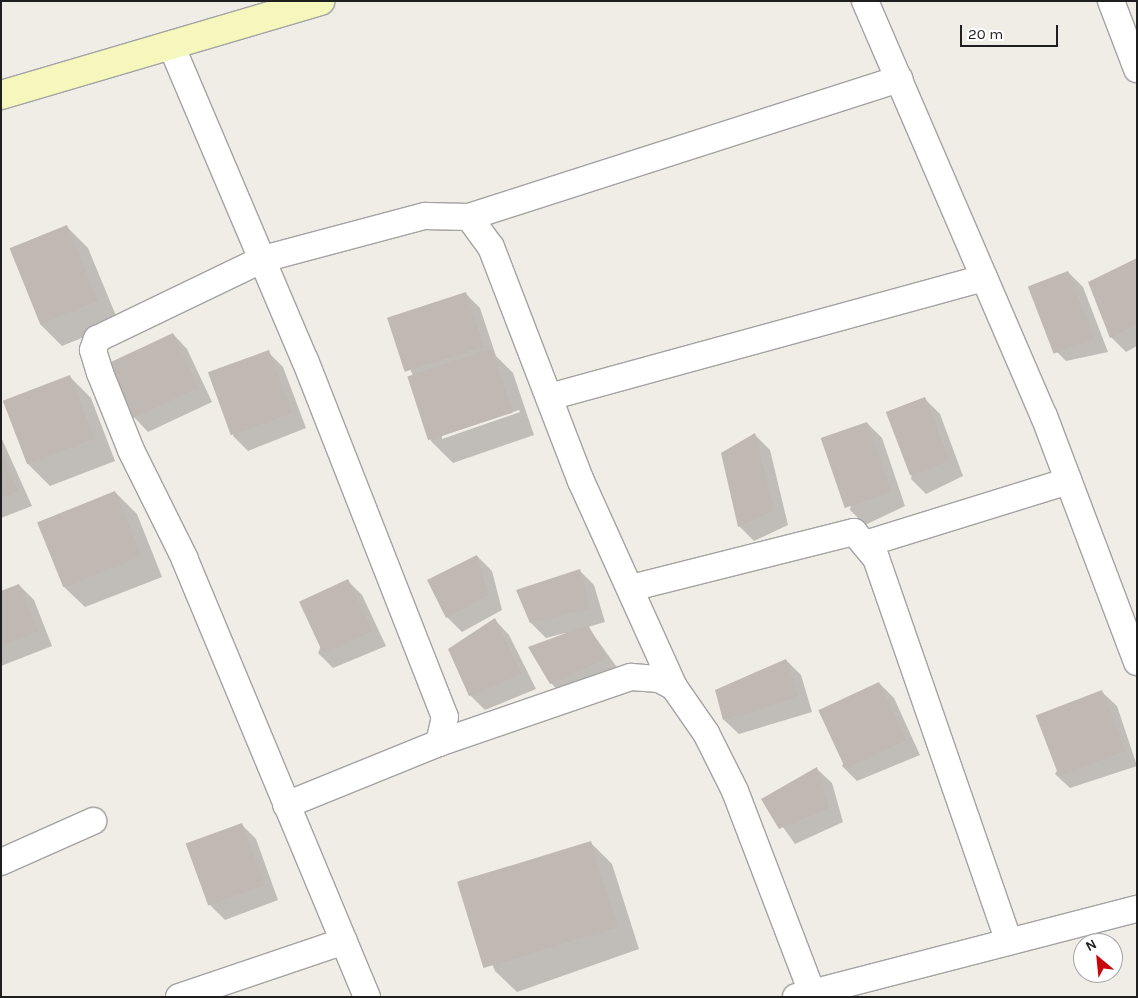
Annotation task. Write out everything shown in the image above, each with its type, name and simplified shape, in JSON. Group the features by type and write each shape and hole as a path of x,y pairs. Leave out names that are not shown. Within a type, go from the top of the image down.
{"street":[{"path":"1,95 320,1"},
{"path":"865,1 984,278 1068,482 1137,662"},
{"path":"1111,1 1137,69"},
{"path":"171,45 263,259 425,658 445,717 439,743"},
{"path":"367,997 185,558 131,450 93,350 97,339 263,259 425,216 469,217 899,79"},
{"path":"469,217 491,248 549,397 674,687 706,733 735,791 804,995 1137,909"},
{"path":"549,397 984,278"},
{"path":"865,544 1068,482"},
{"path":"632,588 841,532 854,532 876,558 1009,942"},
{"path":"286,805 439,743 631,677 659,679 674,687"},
{"path":"1,862 93,822"},
{"path":"179,997 344,941"}],"building":[{"path":"67,225 98,301 40,324 10,248"},
{"path":"1137,258 1137,324 1110,338 1088,282"},
{"path":"1068,271 1094,338 1054,354 1028,286"},
{"path":"466,292 484,346 405,372 387,318"},
{"path":"173,333 198,387 133,418 108,363"},
{"path":"492,349 513,413 428,440 407,377"},
{"path":"269,350 292,413 231,435 208,372"},
{"path":"70,375 94,438 27,464 3,401"},
{"path":"925,397 949,460 910,476 886,412"},
{"path":"867,422 891,492 845,508 821,438"},
{"path":"755,433 774,510 738,527 721,453"},
{"path":"1,450 18,491 1,498"},
{"path":"115,491 141,556 63,587 37,522"},
{"path":"477,555 488,595 446,618 427,580"},
{"path":"580,569 590,608 530,623 516,590"},
{"path":"348,579 372,631 323,653 299,602"},
{"path":"19,584 38,631 1,646 1,591"},
{"path":"495,618 522,674 469,696 448,649"},
{"path":"588,625 607,658 550,684 528,647"},
{"path":"786,659 798,697 723,720 715,690"},
{"path":"879,682 906,740 845,768 818,710"},
{"path":"1102,690 1125,751 1059,776 1036,715"},
{"path":"817,767 829,808 779,829 761,799"},
{"path":"242,823 265,885 208,906 186,844"},
{"path":"591,841 617,927 483,968 457,882"}]}
